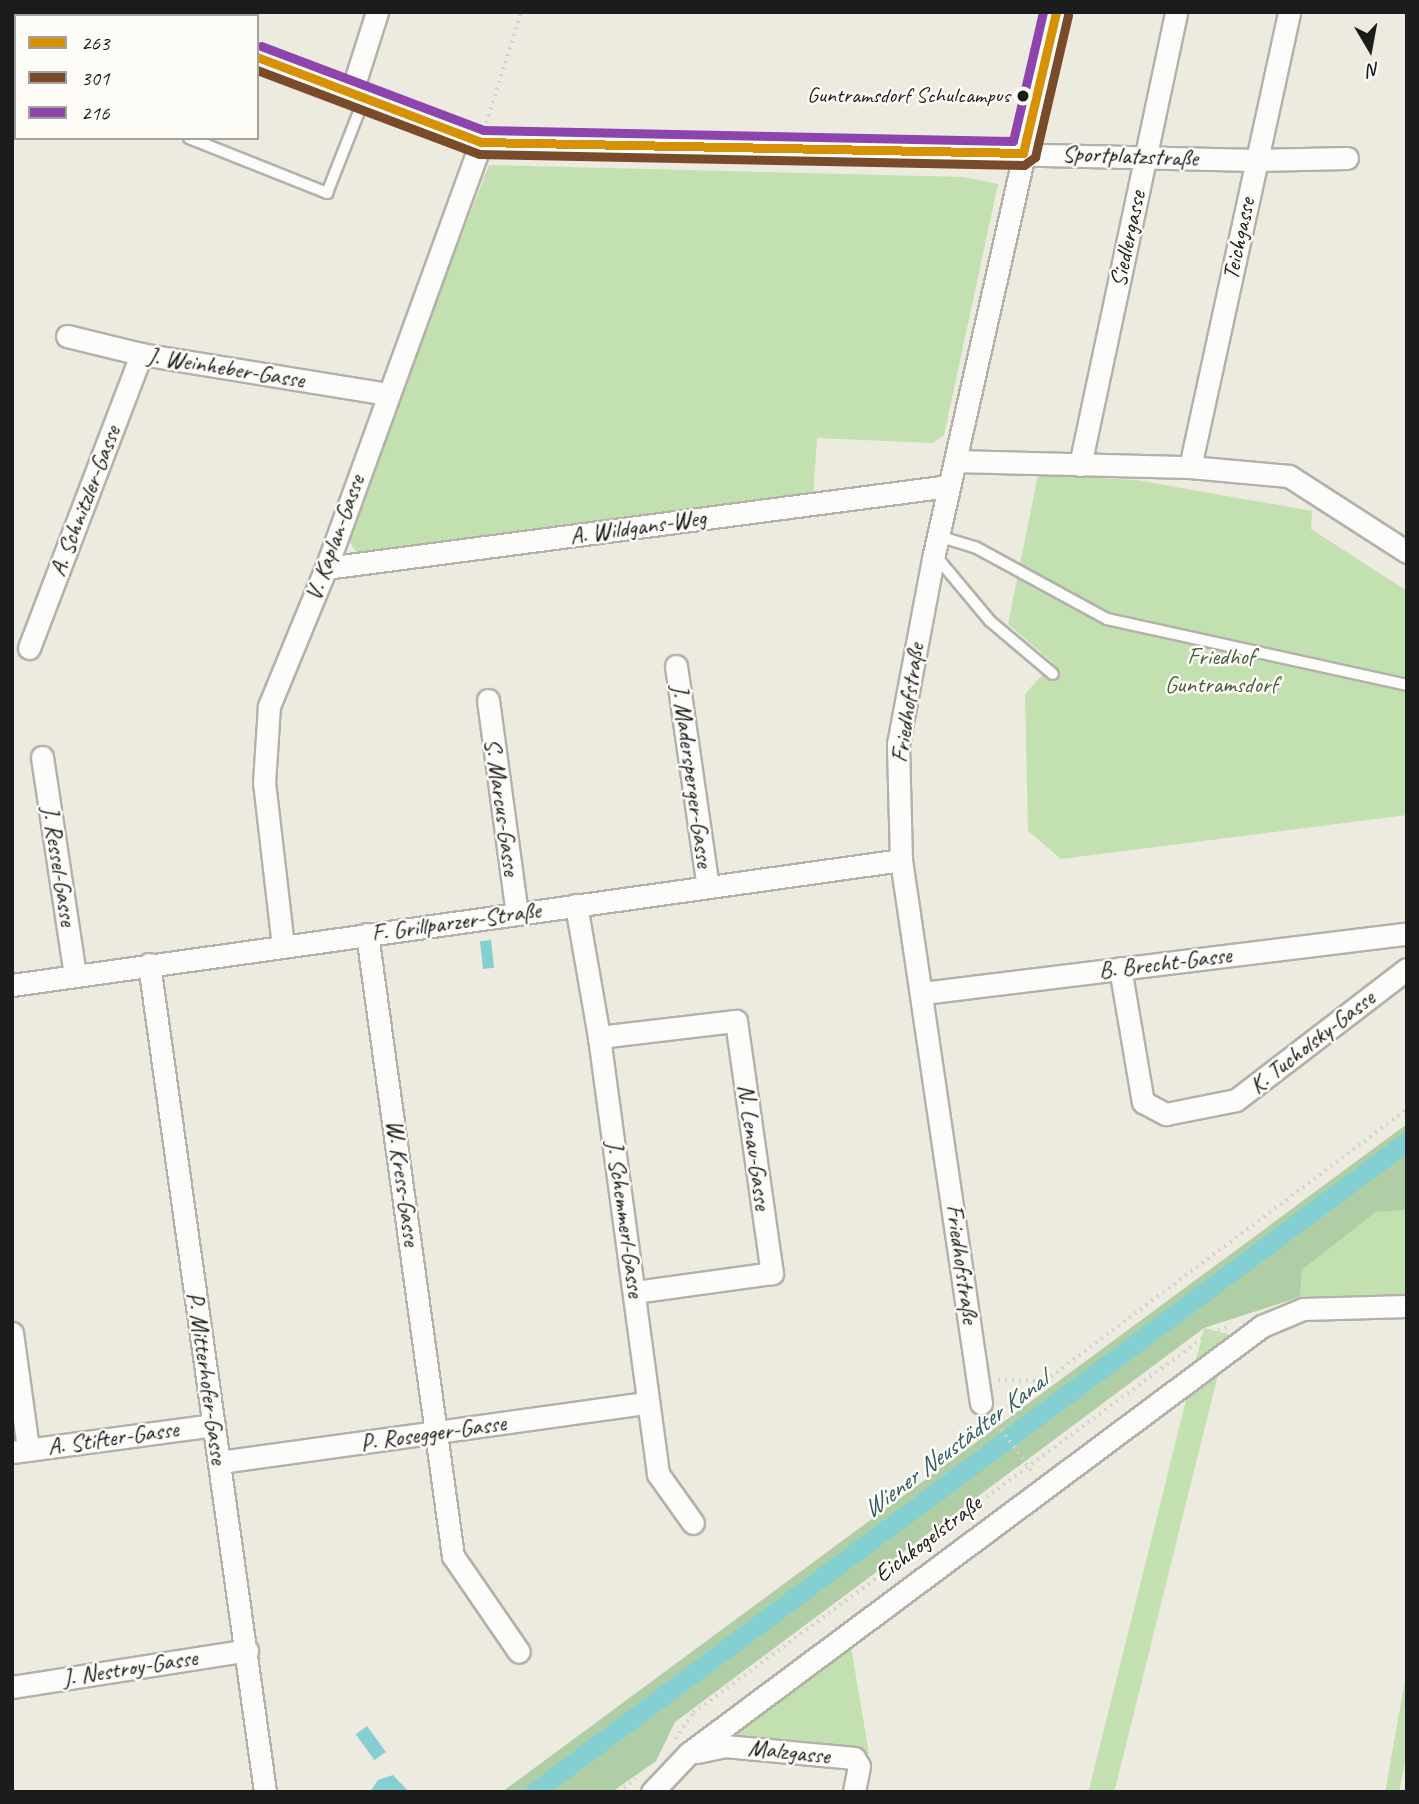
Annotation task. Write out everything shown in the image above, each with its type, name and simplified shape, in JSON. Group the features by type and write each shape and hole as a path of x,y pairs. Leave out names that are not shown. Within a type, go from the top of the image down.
{"street":[{"path":"357,97 377,12"},
{"name":"Friedhofstraße","path":"987,1411 978,1380 923,993 901,860 898,744 936,545 1056,12"},
{"name":"Siedlergasse","path":"1080,465 1176,12"},
{"name":"Teichgasse","path":"1190,467 1289,12"},
{"path":"12,48 14,41"},
{"name":"Sportplatzstraße","path":"259,58 481,142 1145,158 1347,158"},
{"name":"V. Kaplan-Gasse","path":"284,946 264,783 270,706 326,568 387,394 481,142"},
{"name":"J. Weinheber-Gasse","path":"67,336 141,354 387,394"},
{"name":"A. Schnitzler-Gasse","path":"29,648 141,354"},
{"path":"956,461 1190,467 1289,476 1407,552"},
{"name":"A. Wildgans-Weg","path":"326,568 949,486"},
{"name":"J. Madersperger-Gasse","path":"677,666 708,887"},
{"name":"S. Marcus-Gasse","path":"488,700 517,914"},
{"name":"J. Ressel-Gasse","path":"42,757 75,975"},
{"name":"F. Grillparzer-Straße","path":"12,985 901,860"},
{"name":"J. Schemmerl-Gasse","path":"576,905 599,1037 635,1292 646,1404 658,1474 693,1523"},
{"name":"W. Kress-Gasse","path":"367,934 438,1432 453,1556 519,1652"},
{"name":"B. Brecht-Gasse","path":"923,993 1407,934"},
{"name":"P. Mitterhofer-Gasse","path":"149,964 265,1792"},
{"name":"K. Tucholsky-Gasse","path":"1120,968 1143,1102 1166,1114 1236,1100 1407,969"},
{"name":"N. Lenau-Gasse","path":"599,1037 736,1021 772,1273 635,1292"},
{"name":"Eichkogelstraße","path":"649,1788 680,1749 1262,1326 1303,1309 1407,1306"},
{"path":"12,1333 20,1450"},
{"name":"P. Rosegger-Gasse","path":"219,1462 646,1404"},
{"name":"A. Stifter-Gasse","path":"20,1450 214,1425"},
{"name":"J. Nestroy-Gasse","path":"12,1687 247,1650"},
{"name":"Malzgasse","path":"680,1749 725,1746 854,1758 859,1766 854,1792"}],"lane":[{"path":"194,140 327,193 357,97"},
{"path":"936,545 990,621 1054,674"},
{"path":"936,545 975,547 1107,620 1407,684"}],"path":[{"path":"481,142 521,12"},
{"path":"978,1380 1045,1381 1407,1109"},
{"name":"Eichkogelstraße","path":"680,1749 693,1713 1028,1465 1211,1332 1237,1324 1262,1326"},
{"path":"987,1411 1028,1465"},
{"path":"1392,1792 1407,1707"},
{"path":"618,1792 649,1788"}],"green space":[{"path":"489,165 964,177 998,184 944,435 933,443 817,438 813,497 359,556 345,535"},
{"name":"Friedhof Guntramsdorf","path":"1038,475 1136,480 1312,511 1311,529 1407,591 1407,815 1061,859 1028,831 1025,694 1053,663 1008,624"},
{"path":"1407,1124 1407,1210 1376,1212 1302,1270 1300,1297 1204,1328 675,1722 656,1761 612,1792 502,1792"},
{"path":"1407,1210 1407,1294 1300,1297 1302,1270 1376,1212"},
{"path":"1204,1328 1228,1334 1114,1792 1088,1792"},
{"path":"851,1647 869,1754 732,1738"},
{"path":"1407,1670 1407,1750 1399,1792 1385,1792"}],"water":[{"path":"491,940 494,968 483,969 480,941"},
{"path":"367,1726 386,1752 374,1760 356,1734"},
{"path":"393,1775 409,1792 370,1792 378,1780"}],"waterway":[{"name":"Wiener Neustädter Kanal","path":"534,1792 1407,1141"}],"transit line":[{"name":"216","path":"261,46 483,130 1013,141 1043,12"},
{"name":"263","path":"1023,153 1056,12"},
{"name":"301","path":"259,71 479,154 1024,165 1035,157 1068,15"},
{"name":"263","path":"259,58 481,142 1023,153"}],"place":[{"name":"Guntramsdorf Schulcampus","path":"1023,96"}]}
